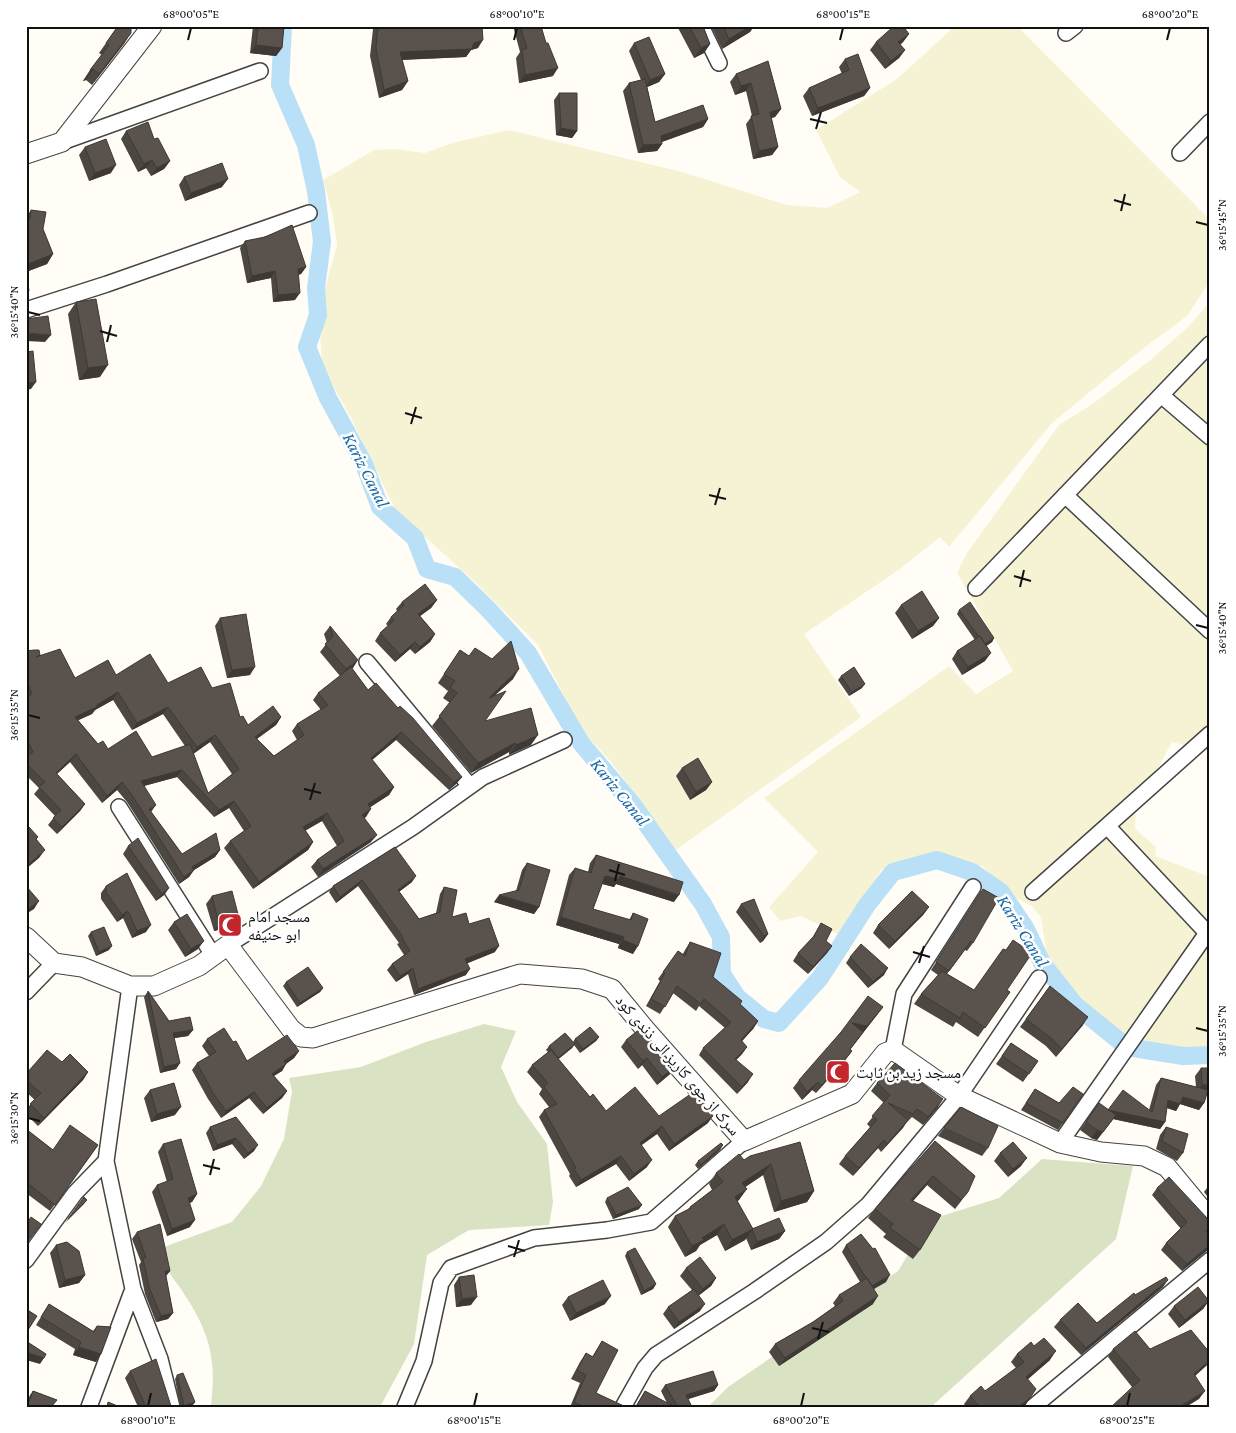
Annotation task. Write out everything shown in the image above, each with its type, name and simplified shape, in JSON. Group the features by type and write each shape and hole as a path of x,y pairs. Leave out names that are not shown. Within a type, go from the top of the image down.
{"street":[{"path":"62,142 152,26"},
{"path":"701,26 719,63"},
{"path":"26,154 260,71"},
{"path":"1180,153 1210,122"},
{"path":"26,310 107,284 309,213"},
{"path":"976,588 1210,344"},
{"path":"1161,395 1210,437"},
{"path":"1065,495 1210,631"},
{"path":"367,662 470,786"},
{"path":"1033,892 1210,734"},
{"path":"26,937 54,963 82,967 130,986 154,986 199,966 413,827 483,777 564,740"},
{"path":"119,807 221,950"},
{"path":"1060,1143 1133,1036 1208,934 1107,826"},
{"path":"973,887 904,994 893,1050 960,1096 1060,1143 1101,1152 1144,1156 1167,1167 1210,1219"},
{"name":"سرک از جوی کاریز الی ذندی کود","path":"221,950 291,1029 301,1037 313,1038 520,974 582,979 612,989 744,1141 852,1094 885,1053 893,1050"},
{"path":"26,992 54,963"},
{"path":"623,1407 645,1368 656,1355 755,1292 826,1242 868,1205 960,1096 1040,978"},
{"path":"130,986 106,1161 132,1289 160,1359 172,1407"},
{"path":"405,1407 424,1361 441,1283 451,1268 534,1238 607,1230 651,1222 744,1141"},
{"path":"26,1260 75,1193 106,1161"},
{"path":"1033,1407 1210,1260"},
{"path":"89,1407 132,1289"}],"shaded area":[{"path":"955,26 1017,26 1210,220 1210,281 1187,316 1136,354 1052,423 949,547 940,537 900,569 804,634 861,717 676,850 612,763 581,729 538,645 474,581 396,511 350,416 322,366 320,328 323,296 337,245 333,216 323,180 374,150 394,149 425,153 452,143 509,130 682,172 787,205 827,208 860,192 840,177 816,130 897,79"},
{"path":"1210,302 1210,751 1172,742 1136,808 1135,829 1156,847 1155,856 1210,877 1210,1052 1185,1054 1128,1043 1107,1029 1049,968 1041,918 1032,906 1005,893 984,867 937,853 881,870 871,892 838,934 801,916 780,921 769,907 818,852 764,798 949,666 976,694 1013,671 957,573 967,553 1059,425 1091,405 1148,362 1186,329"}],"green space":[{"path":"484,1024 516,1031 501,1067 517,1102 547,1144 553,1202 549,1225 469,1230 427,1255 414,1344 380,1407 211,1407 213,1369 210,1348 205,1333 190,1304 153,1251 232,1222 261,1186 284,1139 292,1091 289,1078 361,1067 426,1042"},
{"path":"1042,1159 1133,1166 1116,1239 931,1407 708,1407 728,1387 898,1271 929,1220 999,1198"}],"building":[{"path":"118,26 131,26 131,33 99,74 93,69 90,70 109,45 106,43"},
{"path":"258,26 284,26 282,48 256,45"},
{"path":"378,26 482,26 483,40 474,43 472,49 400,52 408,81 384,90 376,48"},
{"path":"520,26 541,26 546,43 548,43 558,68 525,75 522,50 527,48"},
{"path":"689,26 703,26 710,44 701,48"},
{"path":"723,26 751,26 729,39"},
{"path":"894,26 903,26 909,34 898,42 905,50 891,61 876,42"},
{"path":"649,37 665,74 650,80 634,43"},
{"path":"858,54 870,88 818,108 809,88 849,70 845,59"},
{"path":"768,61 781,109 770,112 778,147 759,151 751,116 759,114 751,83 741,86 736,74"},
{"path":"645,79 655,122 703,105 708,119 661,136 662,144 643,145 629,83"},
{"path":"559,93 577,93 577,131 561,128"},
{"path":"148,122 154,139 158,138 170,161 157,168 152,160 144,164 126,131"},
{"path":"106,139 116,165 95,173 85,147"},
{"path":"222,163 228,179 191,193 184,177"},
{"path":"31,210 46,212 43,229 53,254 26,265 26,218 30,219"},
{"path":"292,225 306,267 298,269 300,293 278,295 275,271 252,276 245,241 265,237"},
{"path":"26,271 29,291 26,292"},
{"path":"96,299 108,365 88,368 76,302"},
{"path":"48,316 51,335 26,333 26,319"},
{"path":"33,351 36,382 26,383 26,352"},
{"path":"425,584 437,600 418,614 435,634 420,647 415,642 400,655 380,633 394,620 391,617 404,605 402,602"},
{"path":"922,591 939,618 918,631 901,605"},
{"path":"970,602 994,638 985,644 959,610"},
{"path":"246,614 255,667 232,670 220,618"},
{"path":"330,626 358,660 346,669 325,644 333,637"},
{"path":"980,636 991,653 968,667 957,651"},
{"path":"511,641 519,669 489,698 506,691 485,721 531,708 538,735 516,745 515,743 478,763 439,716 457,693 450,688 455,681 444,674 460,650 469,656 475,648 492,659"},
{"path":"60,649 75,678 108,660 116,675 150,654 168,683 201,667 212,688 230,683 240,717 243,716 248,725 273,706 281,717 255,737 274,756 304,735 297,724 328,705 318,693 351,667 368,690 376,683 398,708 400,706 413,718 462,777 454,782 401,732 371,758 394,787 368,804 371,809 362,815 377,835 323,869 317,860 344,841 327,813 303,827 313,842 259,882 230,841 251,826 234,801 219,810 182,770 141,781 156,805 149,809 182,854 216,833 220,850 192,867 194,870 184,877 122,782 107,796 76,754 56,773 85,804 62,827 53,818 61,810 39,787 45,782 26,763 26,757 33,752 26,737 26,697 32,694 26,678 26,651 39,650 40,655 36,657","holes":["118,692 137,723 168,707 197,747 215,735 239,769 208,793 190,744 152,757 136,731 108,749 103,741 98,744 75,717 97,707 97,705"]},
{"path":"854,667 865,684 852,692 841,676"},
{"path":"698,758 712,782 696,792 682,768"},
{"path":"29,827 38,837 36,839 45,850 26,866 26,830"},
{"path":"138,838 169,888 162,894 128,846"},
{"path":"395,847 416,876 398,890 419,919 440,912 444,887 457,890 452,917 466,913 469,924 489,918 499,946 465,959 470,969 418,989 413,968 400,976 392,964 410,951 403,937 362,880 340,897 333,886"},
{"path":"596,855 683,882 679,895 620,876 619,879 605,876 593,909 631,920 633,913 648,919 638,946 623,940 624,937 561,917 575,868 591,873"},
{"path":"527,863 550,870 539,907 499,895 519,890"},
{"path":"127,873 151,925 137,931 128,911 122,915 106,892 106,886"},
{"path":"26,886 39,901 28,909 26,908"},
{"path":"983,889 999,898 973,943 971,941 949,971 936,962"},
{"path":"232,891 239,918 219,923 212,896"},
{"path":"912,891 929,907 895,941 878,925"},
{"path":"754,899 768,934 764,936 741,904"},
{"path":"187,914 204,941 191,949 174,922"},
{"path":"821,923 832,929 826,941 832,946 813,967 798,953 814,936"},
{"path":"104,927 112,946 99,952 91,932"},
{"path":"1013,940 1032,953 1007,990 1010,992 985,1028 963,1012 960,1018 921,994 942,971 974,990 1003,949 1006,950"},
{"path":"690,942 721,953 713,977 742,1001 740,1004 758,1021 741,1040 747,1047 735,1059 753,1074 742,1087 703,1048 731,1022 704,999 701,1004 677,986 665,1007 651,999 665,973 663,972 678,951 685,956"},
{"path":"861,944 888,968 873,982 850,957"},
{"path":"308,967 323,988 300,1003 286,982"},
{"path":"1050,986 1088,1017 1062,1049 1026,1019"},
{"path":"148,991 169,1021 190,1017 193,1030 173,1033 180,1063 164,1067"},
{"path":"868,996 883,1007 867,1026 852,1023 863,1032 850,1049 852,1051 822,1085 818,1082 807,1092 799,1080 841,1032"},
{"path":"590,1027 599,1037 583,1049 575,1039"},
{"path":"224,1028 233,1042 236,1041 247,1061 287,1035 299,1051 284,1061 286,1064 272,1074 287,1091 267,1108 254,1092 226,1111 213,1093 197,1063 216,1052 207,1039"},
{"path":"641,1028 675,1067 662,1077 647,1058 643,1061 626,1040"},
{"path":"565,1033 575,1044 558,1058 549,1046"},
{"path":"1011,1043 1038,1061 1029,1074 1002,1056"},
{"path":"47,1050 62,1062 70,1054 88,1072 44,1118 30,1104 41,1093 26,1080 26,1074"},
{"path":"551,1050 590,1097 593,1094 606,1111 635,1087 659,1116 695,1091 713,1116 674,1144 662,1126 640,1143 652,1160 634,1174 621,1156 581,1180 544,1110 557,1104 544,1087 548,1083 532,1065"},
{"path":"895,1063 943,1099 928,1117 917,1109 913,1114 888,1103 908,1120 887,1144 884,1140 859,1168 845,1156 877,1120 872,1116 890,1095 877,1083"},
{"path":"1201,1068 1210,1068 1210,1085 1202,1085"},
{"path":"1161,1078 1208,1090 1204,1103 1183,1097 1180,1104 1168,1100 1165,1122 1108,1110 1123,1090 1152,1112"},
{"path":"174,1083 181,1107 157,1114 150,1090"},
{"path":"1073,1087 1083,1094 1063,1123 1026,1103 1035,1089 1059,1103"},
{"path":"1099,1103 1116,1115 1103,1132 1086,1122"},
{"path":"961,1107 998,1126 988,1148 944,1128"},
{"path":"236,1117 258,1145 248,1153 236,1138 217,1145 210,1127"},
{"path":"70,1125 98,1145 55,1205 26,1182 26,1129 53,1150"},
{"path":"1166,1127 1188,1134 1183,1153 1162,1141"},
{"path":"181,1139 197,1194 188,1198 195,1220 172,1229 157,1185 173,1179 163,1144"},
{"path":"935,1141 975,1176 968,1192 961,1200 933,1176 911,1200 941,1215 920,1250 890,1228 893,1224 875,1209"},
{"path":"800,1142 814,1191 781,1201 771,1164 742,1183 747,1189 735,1197 753,1229 732,1240 724,1224 702,1238 704,1240 692,1246 675,1216 691,1208 723,1182 716,1173 739,1154 744,1160 750,1156"},
{"path":"1013,1142 1027,1158 1013,1169 1000,1153"},
{"path":"721,1143 723,1145 701,1165 698,1161"},
{"path":"1169,1177 1210,1220 1210,1228 1206,1231 1210,1235 1210,1245 1187,1264 1166,1243 1187,1222 1157,1188"},
{"path":"628,1187 642,1205 616,1215 607,1198"},
{"path":"84,1197 87,1200 68,1219"},
{"path":"31,1217 41,1224 28,1241 26,1240 26,1218 29,1220"},
{"path":"779,1218 785,1231 757,1242 752,1229"},
{"path":"160,1224 170,1271 165,1271 173,1313 161,1316 149,1287 143,1258 146,1258 137,1232"},
{"path":"861,1234 873,1249 875,1248 890,1275 872,1286 846,1245"},
{"path":"67,1242 79,1251 85,1275 65,1280 56,1245"},
{"path":"635,1248 656,1284 644,1291 627,1252"},
{"path":"700,1257 716,1278 703,1289 686,1268"},
{"path":"474,1275 477,1297 462,1299 459,1277"},
{"path":"1166,1277 1168,1280 1086,1348 1060,1320 1078,1303 1097,1323 1134,1293 1135,1295"},
{"path":"867,1278 878,1296 785,1358 775,1344 813,1322 843,1301 839,1295"},
{"path":"603,1280 611,1296 576,1313 568,1297"},
{"path":"1198,1287 1209,1301 1185,1320 1174,1306"},
{"path":"694,1289 705,1304 679,1322 668,1307"},
{"path":"49,1304 94,1332 97,1326 111,1327 101,1354 79,1347 81,1342 41,1317"},
{"path":"26,1309 37,1316 26,1333"},
{"path":"1191,1330 1210,1353 1210,1360 1194,1374 1205,1391 1182,1405 1184,1407 1111,1407 1140,1380 1113,1349 1135,1331 1150,1349"},
{"path":"1044,1338 1056,1351 1026,1377 1036,1389 1030,1398 1018,1407 976,1407 978,1405 970,1396 981,1386 985,1391 1024,1362 1017,1354 1031,1342 1034,1346"},
{"path":"26,1341 46,1354 44,1358 26,1352"},
{"path":"602,1341 618,1350 596,1393 626,1407 584,1407 574,1402 586,1375 577,1370 586,1353 593,1357"},
{"path":"156,1359 171,1406 146,1407 130,1371"},
{"path":"713,1371 718,1385 686,1395 692,1407 678,1407 665,1385"},
{"path":"183,1373 195,1402 184,1406 177,1375"},
{"path":"33,1391 57,1400 51,1407 27,1407"},
{"path":"645,1391 675,1407 636,1407"},
{"path":"108,1402 120,1407 107,1407"}],"waterway":[{"name":"Kariz Canal","path":"283,26 280,85 306,145 316,191 322,242 316,288 318,315 307,347 328,398 364,464 380,507 415,538 427,569 455,577 488,609 528,653 581,743 633,805 703,904 721,937 722,974 737,997 764,1019 779,1023 820,978 867,905 893,872 937,860 972,872 1001,892 1026,929 1042,963 1075,1005 1127,1047 1183,1056 1210,1055"}],"place":[{"name":"مسجد امام ابو حنیفه","path":"230,925"},
{"name":"مسجد زید بن ثابت","path":"838,1072"}]}
